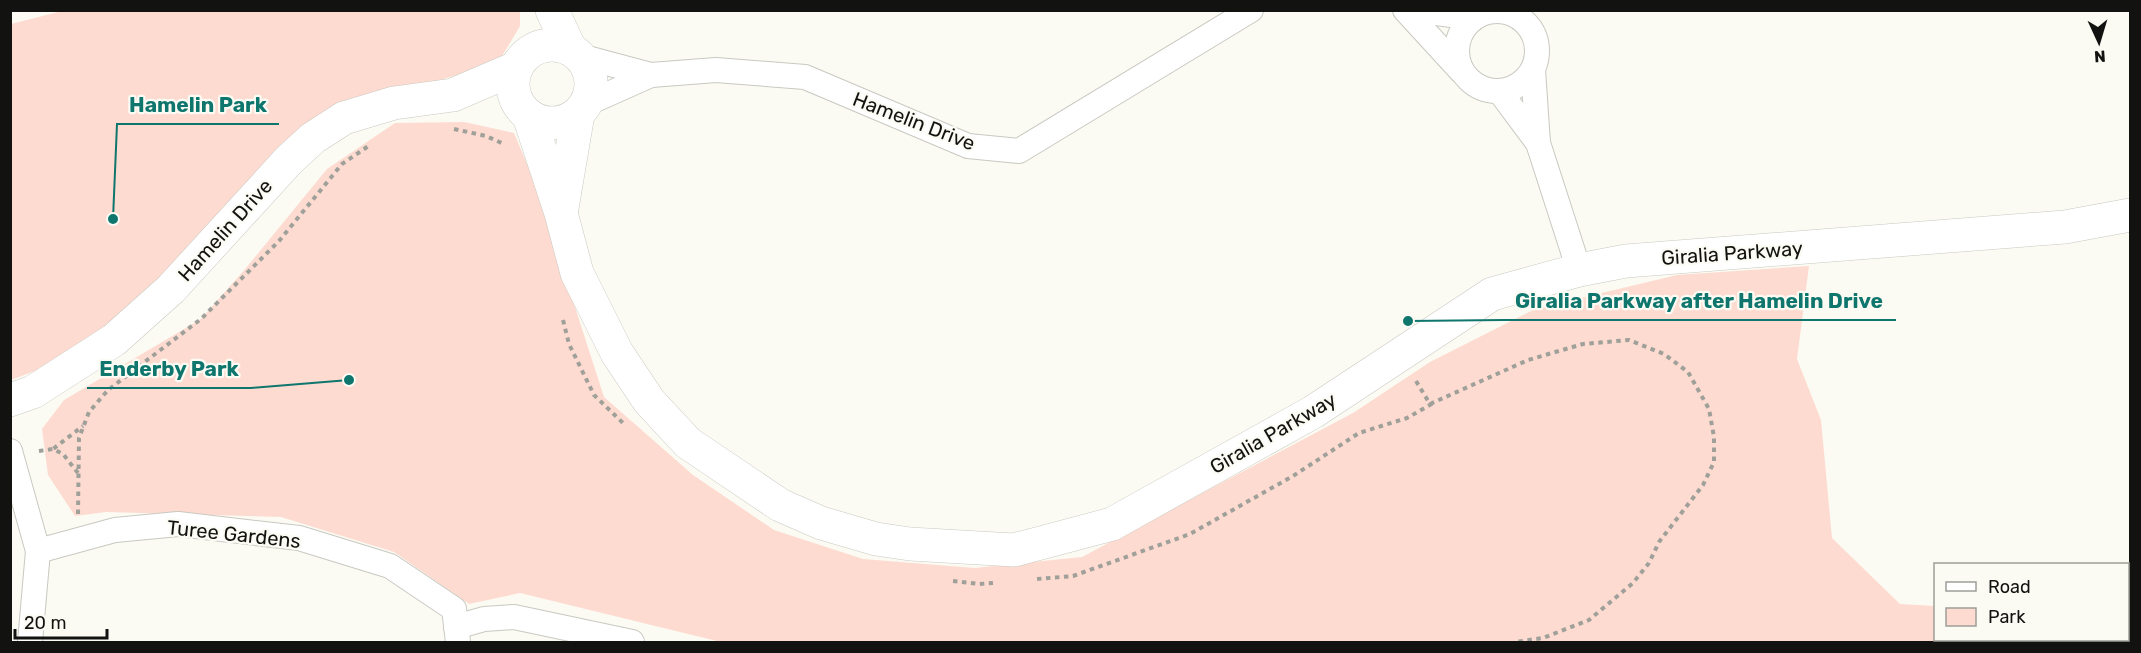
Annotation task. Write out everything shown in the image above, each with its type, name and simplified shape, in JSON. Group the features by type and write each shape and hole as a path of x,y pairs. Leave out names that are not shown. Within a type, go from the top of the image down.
{"street":[{"path":"539,10 524,59 513,81 514,94 524,111 541,122 554,123 567,121 582,109 591,92 591,78 588,66 575,53 552,10"},
{"name":"Hamelin Drive","path":"575,53 651,75 716,70 805,77 968,146 1019,151 1251,10"},
{"path":"1406,10 1478,87 1500,92 1522,83 1533,70"},
{"path":"1414,10 1480,14 1502,11 1521,15 1531,30 1536,41 1537,52 1533,70 1538,143 1579,270"},
{"path":"1461,71 1456,54 1459,36 1465,26 1480,14"},
{"path":"524,59 545,45 557,45 575,53"},
{"name":"Hamelin Drive","path":"10,400 33,392 114,340 171,289 288,160 313,138 344,118 394,103 453,95 524,59"},
{"name":"Hamelin Drive","path":"582,109 651,75"},
{"path":"1500,92 1538,143"},
{"name":"Hamelin Drive","path":"453,95 524,111"},
{"name":"Giralia Parkway","path":"561,213 582,109"},
{"name":"Giralia Parkway","path":"524,111 561,213 577,273 617,353 649,401 688,443 780,505 821,523 876,539 910,544 1014,549 1112,524 1313,412 1492,294 1579,270 1626,261 2066,227 2130,215"},
{"path":"10,451 38,551 30,642"},
{"name":"Turee Gardens","path":"38,551 115,530 178,524 299,538 390,566 454,609 457,635"},
{"path":"457,635 483,619 514,617 632,642"}],"path":[{"path":"1400,354 1430,404 1528,360 1583,344 1629,340 1664,354 1688,372 1708,409 1713,437 1713,462 1702,485 1659,542 1649,563 1633,583 1589,620 1543,638 1515,642"},
{"path":"78,474 63,454 53,449 83,425"}],"green space":[{"path":"66,10 520,11 520,26 498,63 440,80 347,102 152,290 56,363 11,380 11,24"},
{"path":"464,122 514,133 535,183 604,397 693,475 774,530 863,559 975,568 1082,557 1353,413 1430,362 1535,309 1677,275 1809,266 1797,359 1821,420 1832,538 1900,604 1934,606 1934,641 2129,641 2130,604 2130,642 721,642 520,593 469,604 394,552 281,517 106,512 75,516 48,475 42,429 64,400 201,319 327,169 395,123"}],"place":[{"name":"Hamelin Park","path":"113,219"},
{"name":"Giralia Parkway after Hamelin Drive","path":"1408,321"},
{"name":"Enderby Park","path":"349,380"}]}
